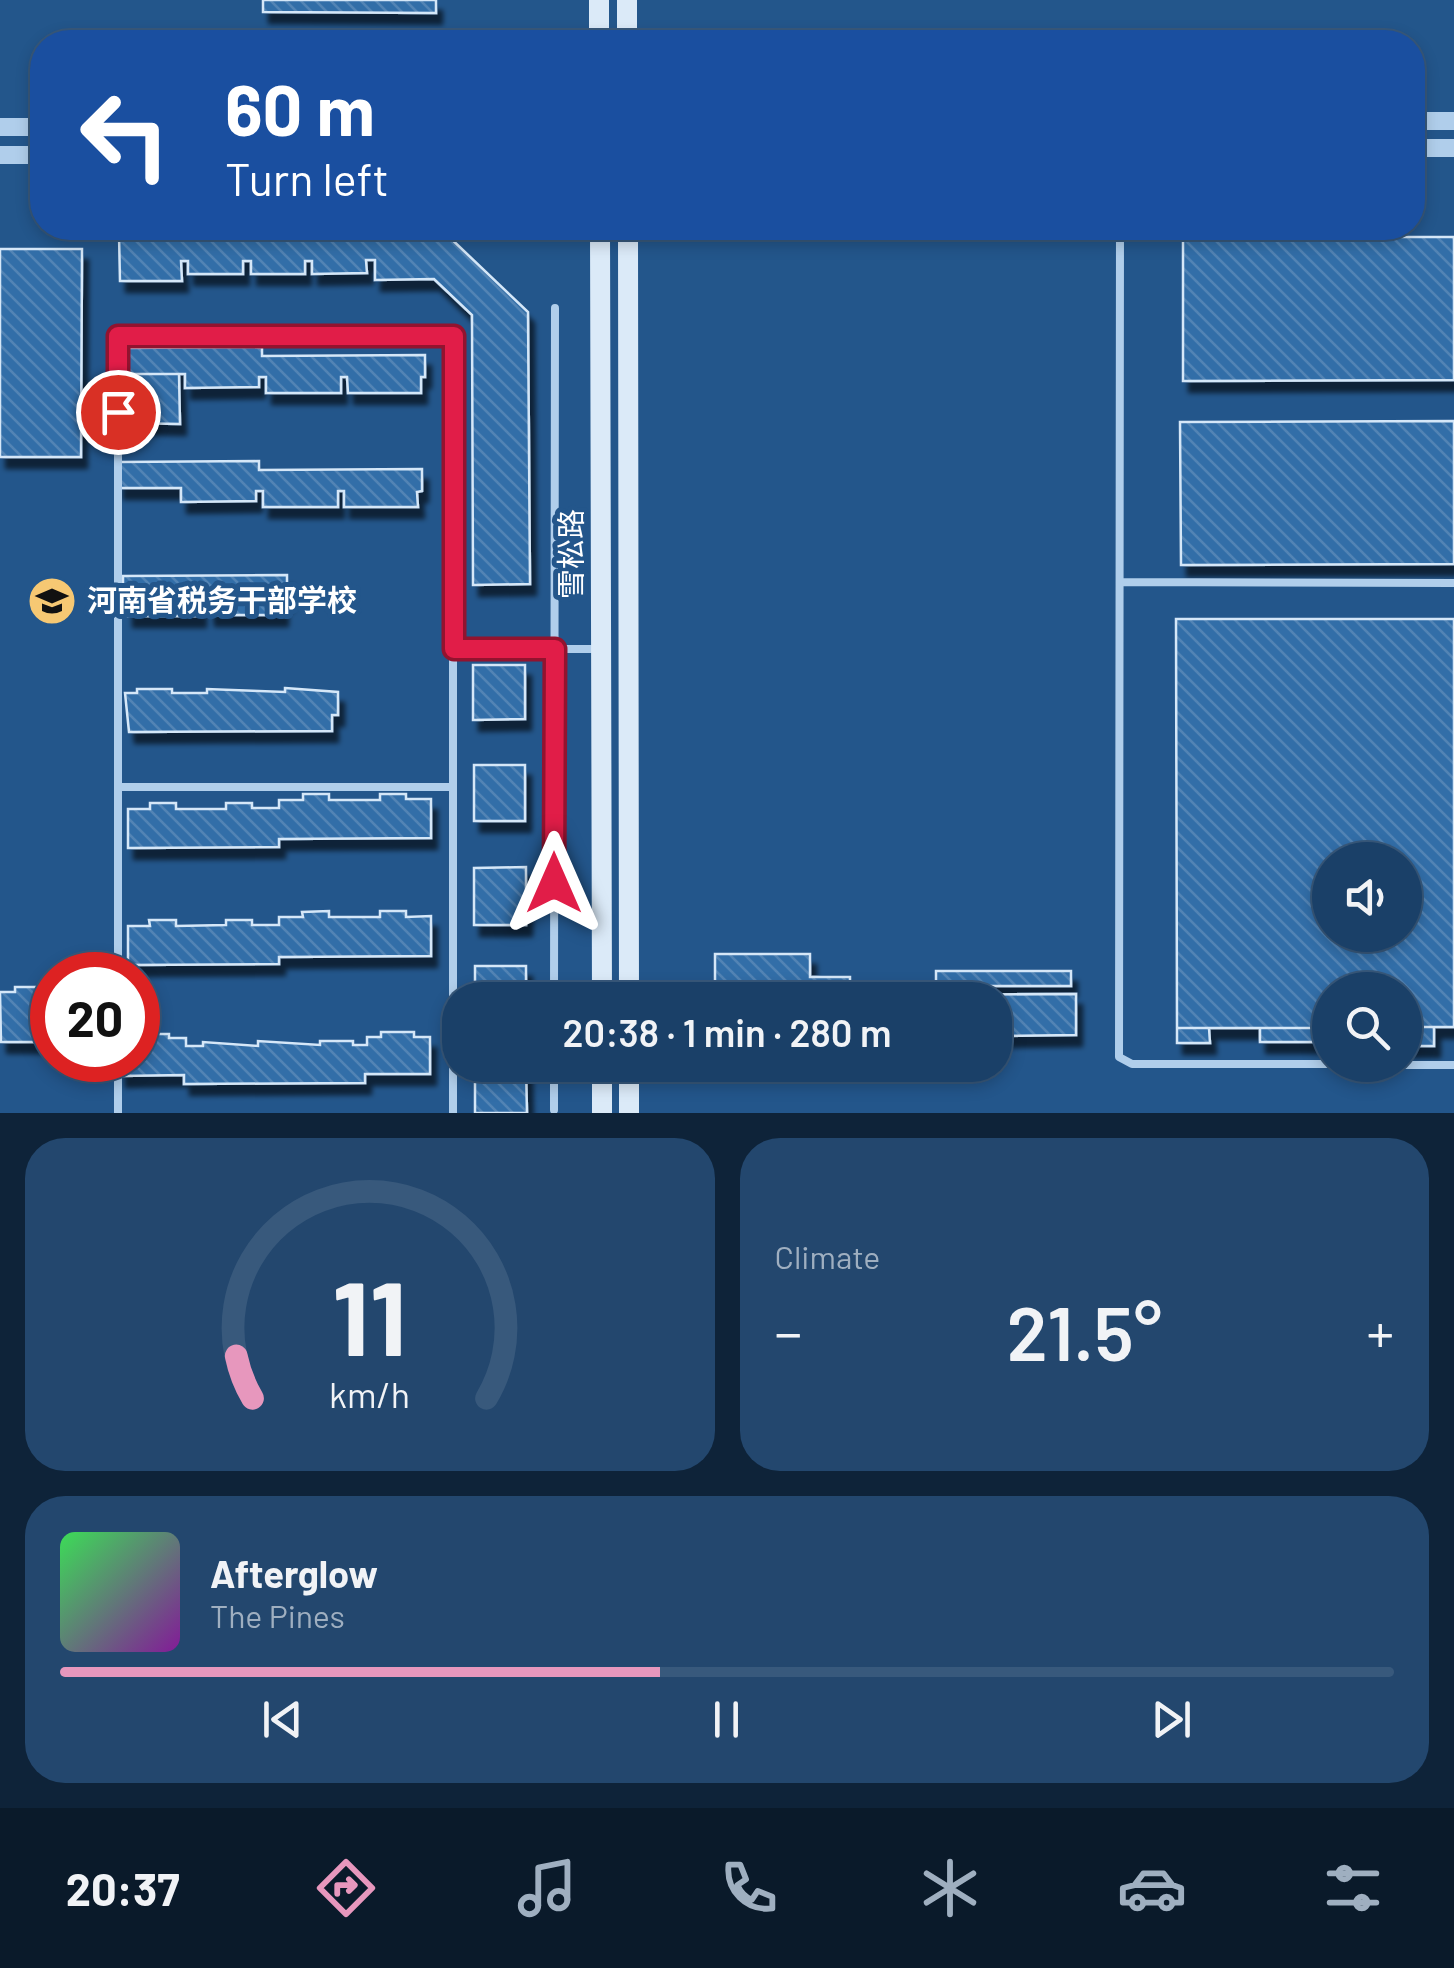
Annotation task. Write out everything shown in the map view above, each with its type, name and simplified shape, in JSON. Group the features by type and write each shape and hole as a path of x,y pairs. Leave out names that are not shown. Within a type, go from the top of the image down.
{"main road":[{"path":"599,0 599,30"},
{"path":"626,0 627,30"},
{"name":"雪松路","path":"600,240 602,982"},
{"name":"雪松路","path":"628,240 630,982"},
{"path":"602,1082 602,1113"},
{"path":"629,1082 629,1113"}],"street":[{"path":"1425,121 1454,121"},
{"path":"0,127 30,127"},
{"path":"1425,148 1454,148"},
{"path":"0,155 30,154"}],"lane":[{"path":"1120,240 1119,1056 1132,1064 1312,1064"},
{"path":"554,982 555,308"},
{"path":"118,952 118,336 454,336 454,1113"},
{"path":"1120,582 1454,583"},
{"path":"454,649 602,649"},
{"path":"118,787 454,787"},
{"path":"1422,1064 1454,1064"},
{"path":"118,1082 118,1113"},
{"path":"554,1082 554,1110"}],"building":[{"path":"263,0 436,0 436,13 263,12"},
{"path":"1454,237 1454,380 1183,381 1183,240"},
{"path":"119,240 452,240 528,312 530,584 473,585 472,315 434,279 375,280 375,260 366,260 367,273 312,274 312,261 305,261 305,274 251,274 251,261 243,261 243,274 188,274 188,261 181,261 182,281 120,281"},
{"path":"0,249 82,249 81,457 0,457"},
{"path":"262,347 262,356 425,355 425,377 421,377 421,393 348,393 347,377 341,377 341,393 266,393 266,377 259,377 259,387 185,388 185,374 121,374 121,348"},
{"path":"125,374 179,374 180,424 125,423"},
{"path":"1454,421 1454,564 1181,565 1180,422"},
{"path":"259,461 259,470 422,469 422,491 417,492 418,507 344,507 344,491 338,491 338,507 263,507 263,491 256,491 256,501 181,502 181,488 118,488 118,462"},
{"path":"287,575 287,600 282,600 282,615 209,615 208,601 200,601 200,616 127,616 127,601 123,601 123,576"},
{"path":"1176,619 1454,619 1454,1027 1422,1027 1422,972 1312,972 1312,1028 1177,1028"},
{"path":"473,665 525,665 525,719 473,720"},
{"path":"285,688 338,692 338,715 332,715 332,731 129,732 125,693 137,693 137,689 207,693 207,689 285,692"},
{"path":"474,765 525,765 525,821 474,821"},
{"path":"303,794 329,794 329,800 380,800 380,794 431,799 431,838 279,839 279,847 128,848 128,809 150,809 150,803 176,803 176,809 226,809 226,803 279,808 279,800 303,800"},
{"path":"526,867 526,925 474,925 474,868"},
{"path":"329,911 329,917 380,917 380,911 406,911 406,917 431,916 431,956 279,957 279,964 160,965 160,952 128,952 128,926 150,926 149,920 176,920 176,926 226,925 226,920 279,925 279,917 303,917 302,912"},
{"path":"715,954 810,954 810,977 850,977 850,982 715,982"},
{"path":"475,966 526,966 526,982 475,982"},
{"path":"936,971 1071,971 1071,986 936,982"},
{"path":"15,987 30,987 30,1042 1,1042 0,992 15,992"},
{"path":"1012,994 1076,994 1076,1035 1012,1036"},
{"path":"1422,1027 1434,1027 1434,1046 1422,1046"},
{"path":"1177,1028 1209,1028 1210,1043 1177,1043"},
{"path":"1260,1028 1312,1028 1312,1042 1260,1042"},
{"path":"381,1032 414,1032 414,1037 430,1037 430,1074 365,1074 365,1083 184,1084 184,1075 160,1075 160,1034 186,1038 186,1046 203,1046 203,1042 258,1046 258,1041 320,1045 320,1041 353,1041 353,1045 367,1045 367,1037 381,1037"},
{"path":"475,1082 526,1082 527,1113 475,1113"}],"place":[{"name":"河南省税务干部学校","path":"52,601"}],"route":[{"path":"118,412 118,336 454,336 454,649 555,649 554,883"}]}
